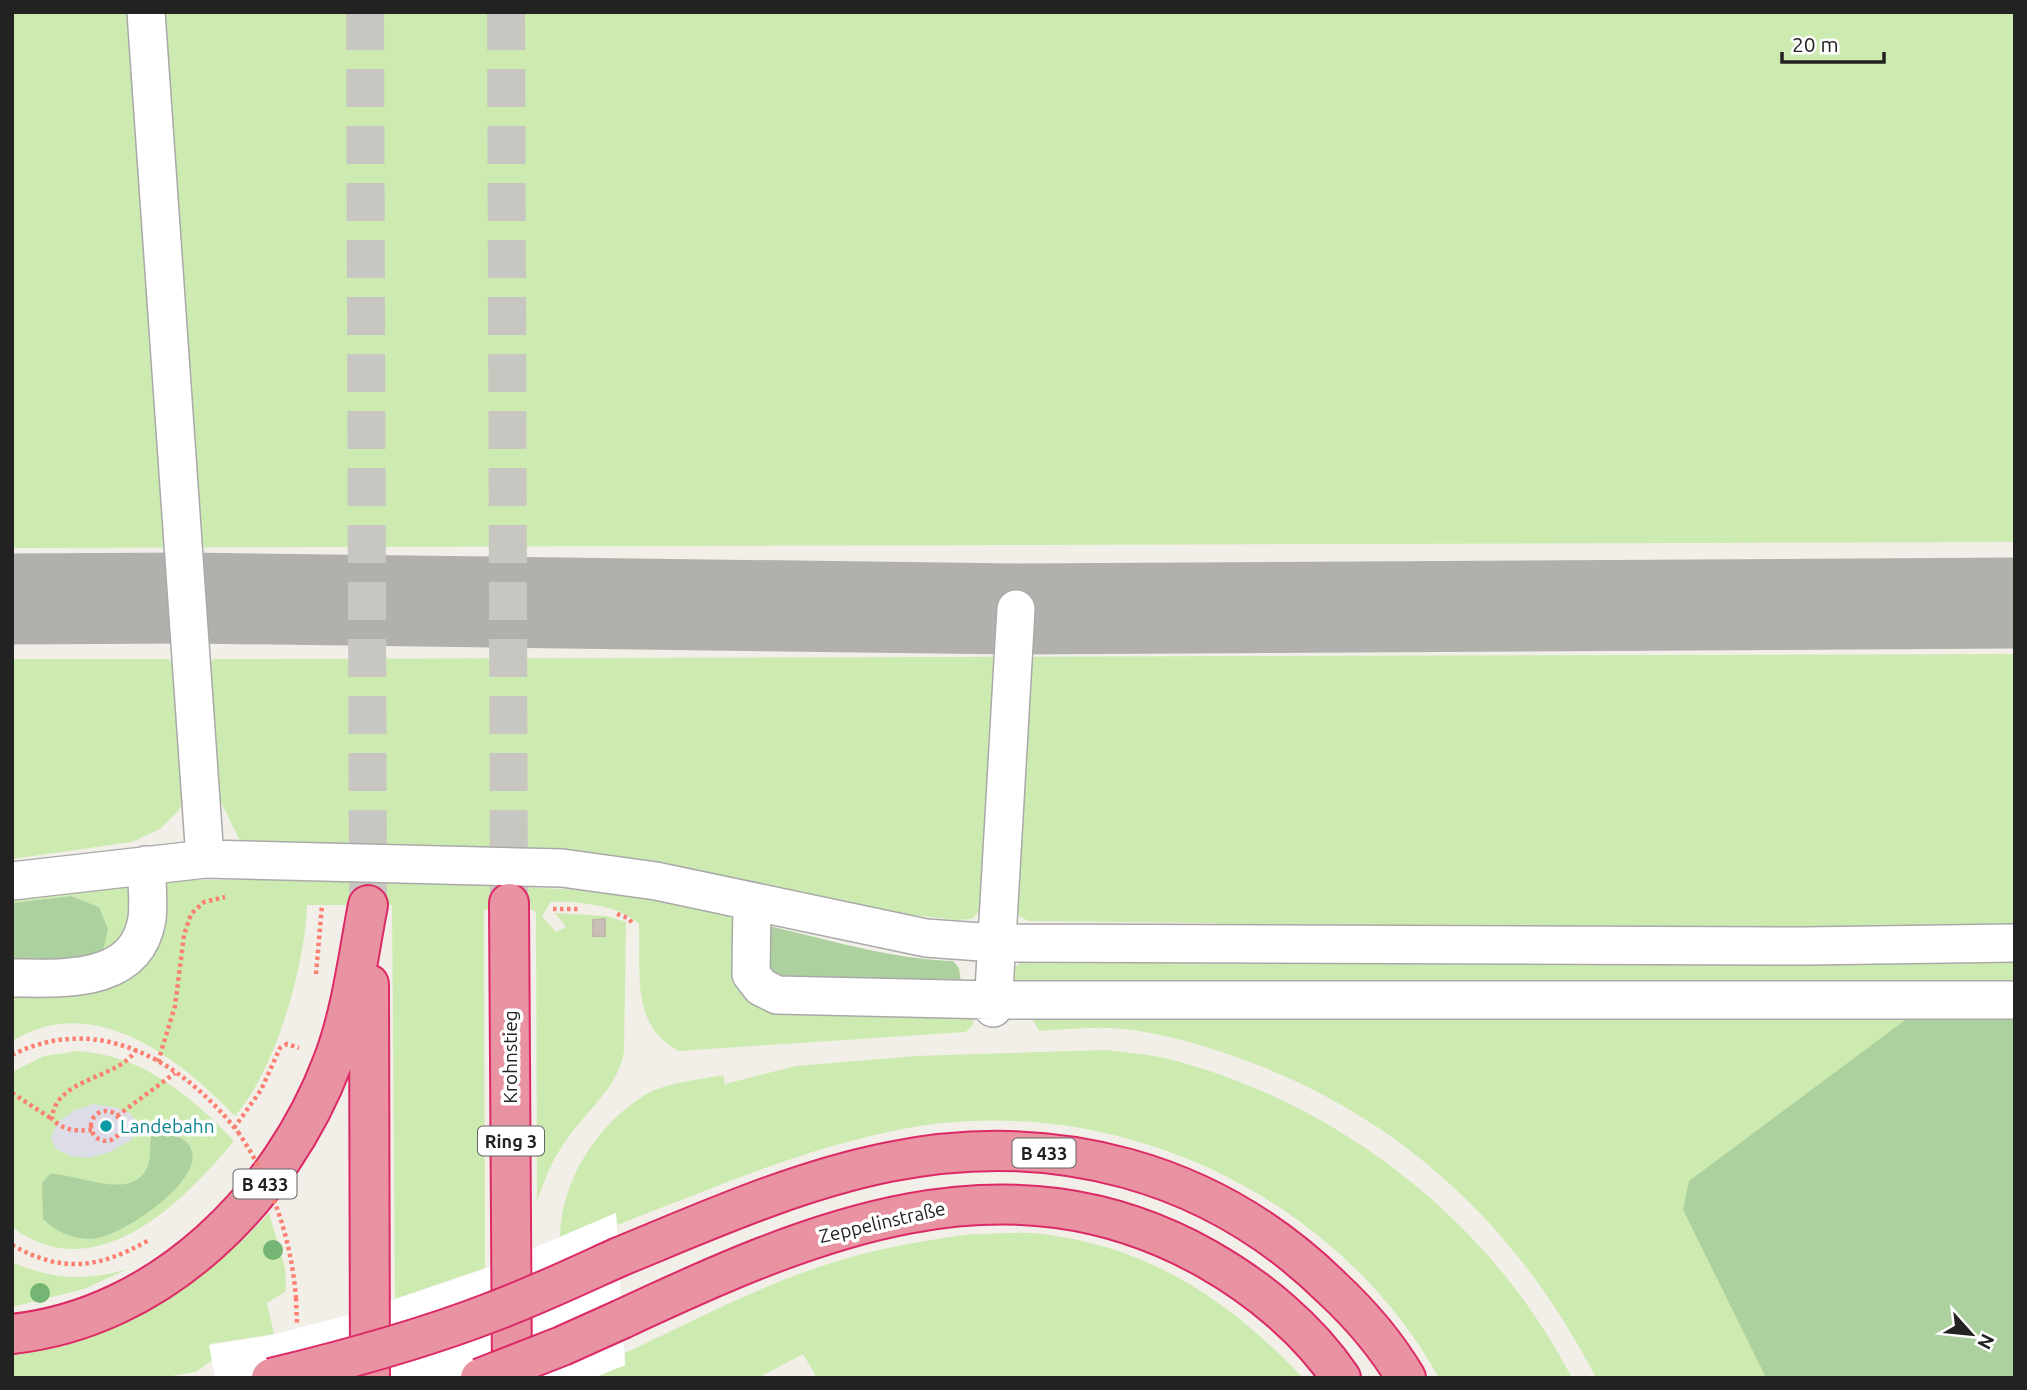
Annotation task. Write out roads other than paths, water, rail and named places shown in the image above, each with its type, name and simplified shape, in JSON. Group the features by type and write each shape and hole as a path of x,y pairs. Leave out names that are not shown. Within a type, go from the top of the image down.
{"highway":[{"name":"Krohnstieg","path":"509,904 512,1378"},
{"name":"B 433","path":"12,1334 96,1312 131,1295 195,1255 246,1209 288,1153 323,1087 347,1015 368,905 370,1378"},
{"name":"B 433","path":"271,1378 398,1345 469,1321 619,1257 785,1191 890,1162 990,1150 1083,1158 1156,1176 1250,1220 1287,1247 1345,1300 1370,1326 1406,1378"},
{"name":"Zeppelinstraße","path":"480,1378 562,1346 736,1266 828,1232 922,1210 985,1203 1025,1204 1108,1218 1194,1252 1269,1301 1314,1344 1341,1378"}],"lane":[{"path":"146,12 205,859"},
{"path":"993,1004 1016,609"},
{"path":"12,881 205,859 562,868 656,881 926,938 995,943 1751,946 2015,943"},
{"path":"12,978 83,978 110,968 135,948 146,921 146,865"},
{"path":"752,902 751,974 761,987 777,995 993,1004 2015,1000"}],"tunnel":[{"path":"365,12 368,905"},
{"path":"506,12 509,901"}],"place":[{"name":"Landebahn","path":"106,1126"}]}
